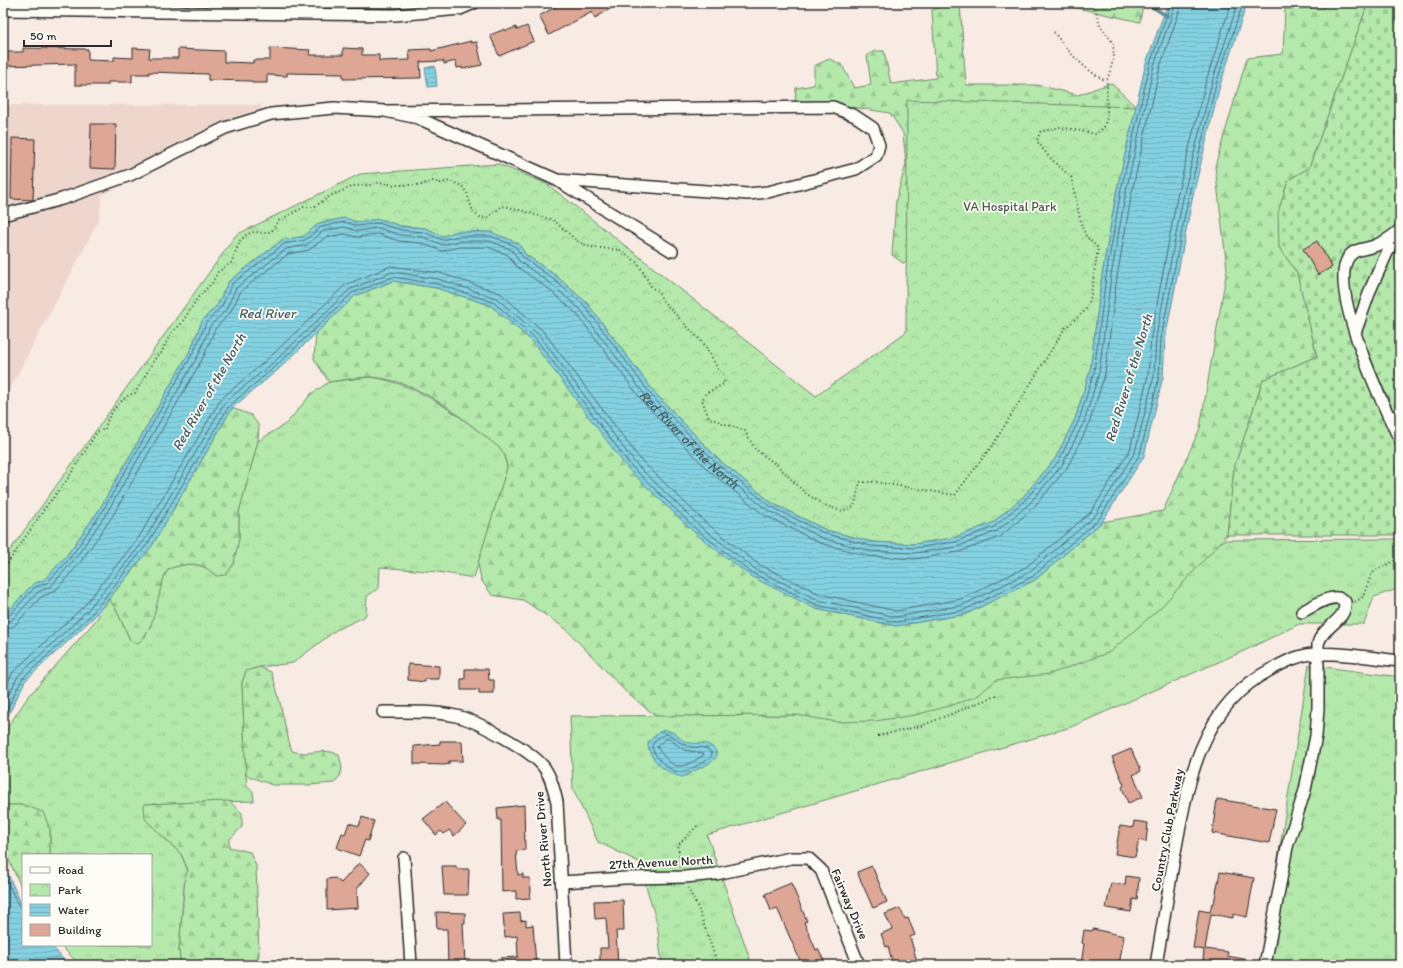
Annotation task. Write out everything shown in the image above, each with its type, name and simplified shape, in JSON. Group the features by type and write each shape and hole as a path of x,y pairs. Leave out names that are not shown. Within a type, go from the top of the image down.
{"street":[{"path":"3,10 84,7 395,16 460,10 474,3"},
{"path":"3,215 62,199 130,175 225,128 271,114 334,108 385,111 833,107 855,116 873,128 880,145 876,156 856,169 768,192 748,194 557,180"},
{"path":"385,111 418,118 557,180 672,251"},
{"path":"1398,231 1374,246 1356,250 1348,258 1343,272 1344,292 1356,333 1373,383 1400,440"},
{"path":"1356,333 1371,288 1398,231"},
{"path":"1388,416 1400,418"},
{"path":"1265,965 1287,847 1305,790 1316,736 1318,708 1318,654 1320,636 1342,616 1346,606 1343,599 1329,599 1302,612"},
{"name":"Country Club Parkway","path":"1156,965 1182,811 1191,774 1202,746 1233,696 1257,677 1285,662 1312,654 1341,655 1400,661"},
{"name":"North River Drive","path":"383,712 432,713 458,716 478,724 528,752 543,766 552,784 556,802 566,965"},
{"path":"404,858 411,965"},
{"name":"27th Avenue North","path":"562,882 625,878 684,877 716,874 791,858 808,858"},
{"name":"Fairway Drive","path":"808,858 821,870 859,965"}],"path":[{"path":"3,570 48,504 67,480 97,432 105,429 106,421 126,395 135,393 156,357 161,354 171,333 181,324 199,296 212,283 218,272 231,263 240,241 248,234 254,232 266,233 272,231 278,221 304,207 314,207 330,196 354,186 371,185 380,182 394,185 421,185 433,181 440,183 450,181 462,186 467,193 473,212 481,218 488,217 502,206 509,206 553,220 577,241 590,247 620,250 638,263 652,288 658,291 662,300 704,344 718,369 724,376 724,384 706,392 702,400 709,418 745,431 755,449 777,465 804,492 822,504 841,511 854,507 860,482 875,482 955,495 994,443 1065,328 1085,311 1090,300 1098,248 1086,236 1082,227 1071,177 1049,157 1037,141 1040,132 1060,127 1096,134 1104,127 1107,117 1107,81 1114,57 1113,43 1100,25 1094,3"},
{"path":"1054,32 1081,63 1094,75 1107,81"},
{"path":"1346,606 1363,597 1371,575 1376,570 1400,558"},
{"path":"878,736 921,726 998,695"},
{"path":"699,824 678,845 684,877 698,908 718,965"}],"shaded area":[{"path":"3,105 261,105 260,121 102,195 99,220 3,402"}],"green space":[{"path":"1069,3 1143,3 1140,22 1068,6"},
{"path":"1323,3 1368,3 1309,168 1288,180 1279,247 1297,273 1317,356 1263,380 1234,468 1227,535 1161,607 1110,652 1050,674 996,680 977,696 953,705 915,715 875,721 837,722 797,715 656,716 628,694 565,628 523,600 492,595 481,580 478,563 507,468 505,456 501,449 457,414 424,393 407,385 371,377 329,382 314,359 316,332 355,296 393,281 436,288 490,305 532,341 582,407 816,609 896,626 966,614 1035,580 1102,522 1163,511 1200,428 1227,269 1215,166 1247,58 1283,54 1285,9 1324,8"},
{"path":"1368,3 1400,3 1400,535 1227,535 1234,468 1263,380 1317,356 1297,273 1279,247 1278,213 1288,180 1309,168"},
{"path":"947,4 960,4 966,85 1037,85 1078,95 1111,83 1136,107 1117,189 903,263 892,255 896,200 906,164 903,133 890,113 821,102 795,103 796,88 814,85 814,66 829,59 842,65 854,88 871,85 867,55 875,51 884,51 891,84 936,78 932,10"},
{"name":"VA Hospital Park","path":"907,100 1136,107 1117,189 1102,275 1090,371 1075,419 1055,459 1023,497 992,523 953,538 914,544 872,542 826,530 772,503 718,459 655,393 587,303 555,275 525,254 518,243 458,231 443,236 425,228 401,226 379,219 357,222 345,218 319,223 304,237 282,240 228,282 218,304 202,321 191,349 99,510 67,555 44,580 33,584 3,617 3,560 236,235 360,174 498,164 547,184 816,396 906,332"},
{"path":"370,377 407,387 456,414 501,449 505,456 507,468 474,578 438,572 380,567 379,588 367,596 366,614 364,617 336,630 293,663 260,667 246,671 242,683 246,775 247,787 253,791 254,801 144,804 164,838 181,854 188,871 185,877 179,950 181,965 80,965 61,946 152,946 152,854 50,854 50,829 24,805 3,805 3,741 9,725 28,697 96,620 109,599 116,609 130,640 145,637 161,585 168,569 182,565 194,564 205,567 216,576 239,539 239,512 258,441 287,423 311,394 329,382"},
{"path":"232,408 251,415 259,426 258,441 239,512 239,539 234,563 226,575 216,576 205,567 194,564 182,565 168,569 149,628 144,637 137,644 130,640 116,609 109,599 152,546"},
{"path":"1400,539 1400,588 1374,597 1364,624 1299,624 1248,649 1071,727 707,835 752,965 662,965 657,923 639,862 598,842 573,789 570,716 797,715 982,675 1225,540"},
{"path":"1309,665 1400,677 1400,965 1261,965"},
{"path":"260,667 271,672 292,751 304,753 328,751 339,755 342,767 340,776 334,783 310,785 272,785 246,775 242,683 246,671"},
{"path":"229,801 242,813 242,827 229,840 229,847 250,852 256,865 259,955 257,965 181,965 179,950 185,877 188,870 181,854 145,819 144,804"},
{"path":"3,805 24,805 43,812 50,829 50,854 22,854 22,889 6,854 3,834"}],"water":[{"name":"Red River","path":"1168,3 1247,3 1220,85 1193,195 1165,339 1163,377 1144,456 1102,522 1035,580 966,614 896,626 816,609 750,576 695,533 628,469 532,341 490,305 436,288 393,281 355,296 280,368 232,408 152,546 94,617 25,681 3,726 3,617 33,584 44,580 67,555 99,510 191,349 202,321 218,304 228,282 282,240 304,236 319,223 345,218 357,222 379,219 401,226 425,228 443,236 458,231 491,232 518,243 526,255 555,275 587,303 655,393 718,459 772,503 826,530 872,542 914,544 953,538 992,523 1023,497 1055,459 1075,419 1090,371 1102,275 1117,189 1146,63"},
{"path":"435,66 437,86 428,87 425,68"},
{"path":"665,730 674,733 686,742 702,743 711,746 717,753 715,759 682,777 670,773 654,760 648,742 659,732"},
{"path":"3,863 22,906 22,946 52,946 68,965 3,965"}],"building":[{"path":"563,3 620,3 595,18 592,12 549,35 539,16"},
{"path":"527,26 534,41 499,56 490,35 505,29 506,31 516,27 517,30"},
{"path":"471,41 471,43 477,42 482,65 462,69 462,67 457,68 456,61 444,64 444,61 420,62 421,78 343,79 343,74 287,73 287,76 267,75 267,83 252,83 252,81 208,80 208,74 149,72 149,74 132,74 132,82 108,82 108,85 75,85 75,64 3,66 3,52 23,52 23,48 88,49 88,60 114,61 114,57 133,58 133,48 150,49 149,58 178,58 178,49 224,51 224,62 253,63 253,60 270,60 270,48 310,50 309,55 343,55 343,48 362,49 362,55 379,55 379,61 410,60 409,50 431,49 431,51"},
{"path":"91,124 116,124 115,169 90,168"},
{"path":"12,138 35,139 33,200 11,199"},
{"path":"1317,241 1332,267 1318,275 1303,249"},
{"path":"408,664 439,666 439,679 425,679 425,682 408,680"},
{"path":"465,669 488,669 489,680 494,680 494,694 479,694 479,690 461,690 461,679 465,679"},
{"path":"440,741 462,741 463,761 449,761 449,764 444,765 414,764 414,746 440,744"},
{"path":"1131,749 1141,771 1133,775 1143,797 1128,803 1122,787 1124,785 1112,757"},
{"path":"1217,799 1276,809 1269,843 1212,833"},
{"path":"445,802 466,825 454,836 449,830 444,834 441,831 436,835 423,819"},
{"path":"524,805 525,850 516,851 518,875 523,874 523,878 530,878 531,891 530,898 516,899 516,891 502,892 501,820 498,820 497,808"},
{"path":"362,817 374,821 368,841 365,840 359,856 337,848 342,833 345,834 349,823 359,826"},
{"path":"1134,821 1148,823 1146,842 1139,840 1135,857 1115,854 1120,826 1133,828"},
{"path":"359,863 370,873 357,889 358,908 327,910 327,879 335,878 341,883"},
{"path":"442,866 456,866 457,869 469,869 468,895 444,895"},
{"path":"872,866 887,902 873,908 857,872"},
{"path":"1220,872 1254,878 1247,917 1233,914 1233,918 1211,914 1205,949 1228,952 1227,956 1249,960 1249,965 1204,965 1204,950 1193,948 1199,910 1210,912 1212,903 1214,903"},
{"path":"1126,876 1139,878 1137,900 1133,899 1131,912 1106,908 1111,883 1125,885"},
{"path":"791,883 807,921 804,922 816,950 818,949 824,961 815,965 802,965 777,908 771,911 765,894"},
{"path":"623,900 624,931 616,931 618,965 600,965 600,948 608,948 606,918 595,919 594,901"},
{"path":"900,908 905,919 908,918 915,935 910,937 918,965 893,965 888,946 886,947 881,934 892,929 885,914"},
{"path":"436,912 465,913 465,923 463,923 465,965 448,965 447,929 437,929"},
{"path":"520,913 521,921 526,920 526,926 533,925 536,965 501,965 501,958 518,957 517,936 505,937 503,914"},
{"path":"1093,929 1124,936 1119,965 1081,965 1084,930 1092,931"}],"waterway":[{"path":"1146,3 1167,16"}],"water label":[{"name":"Red River of the North","path":"1129,378"},
{"name":"Red River of the North","path":"209,392"},
{"name":"Red River of the North","path":"687,441"}]}
